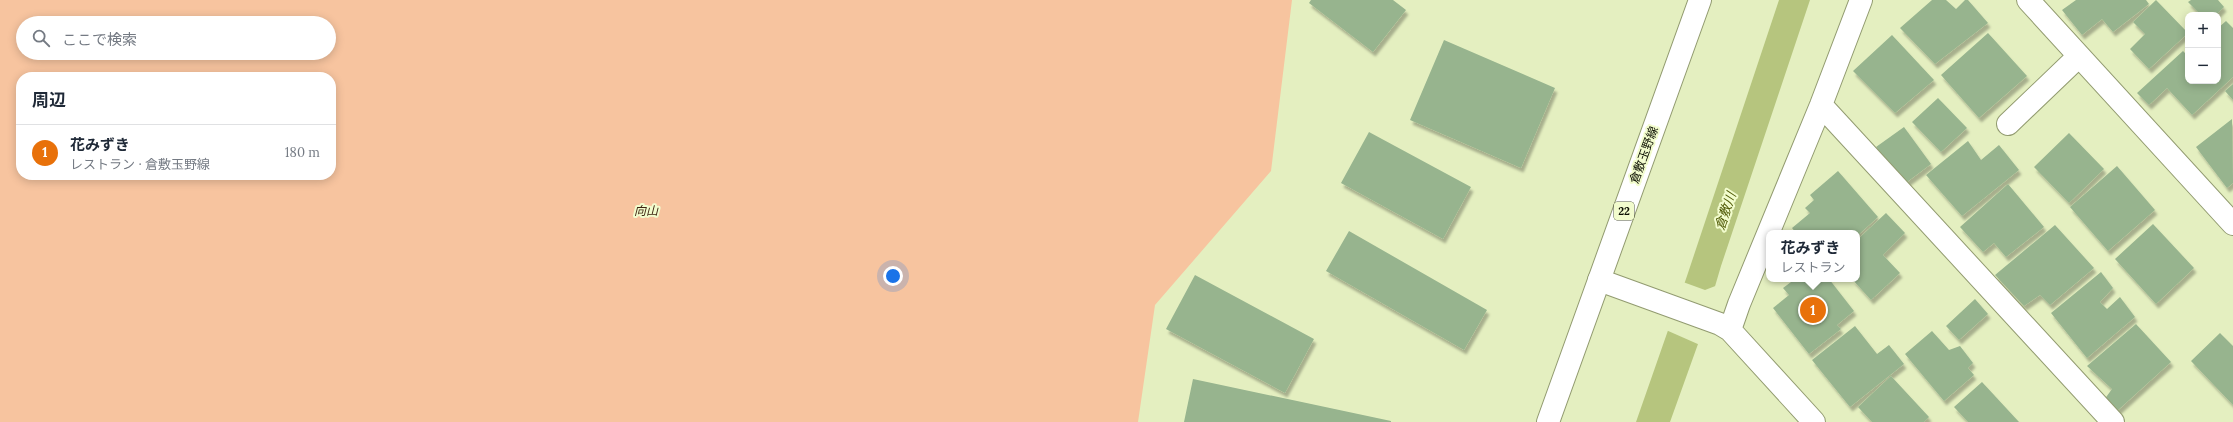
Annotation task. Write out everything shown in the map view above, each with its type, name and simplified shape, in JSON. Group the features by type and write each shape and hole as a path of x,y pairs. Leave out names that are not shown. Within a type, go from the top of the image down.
{"street":[{"name":"倉敷玉野線","path":"1548,422 1700,0"},
{"path":"1769,230 1821,105 1861,0"},
{"path":"2028,0 2233,224"},
{"path":"2008,124 2079,56"},
{"path":"1821,105 2113,422"},
{"path":"1725,327 1739,304 1766,238"},
{"path":"1599,280 1725,327 1814,422"}],"green space":[{"name":"向山","path":"0,0 1292,0 1271,171 1155,305 1138,422 0,422"}],"water":[{"name":"倉敷川","path":"1779,0 1810,0 1721,266 1698,344 1670,422 1636,422 1687,276"}],"pier":[{"path":"1683,282 1705,290 1718,285 1700,345 1666,330"}],"building":[{"path":"1311,0 1393,0 1406,10 1373,52 1309,3"},
{"path":"1932,0 1946,0 1956,9 1965,0 1968,0 1988,23 1935,64 1900,28"},
{"path":"2076,0 2146,0 2149,4 2113,32 2102,19 2082,35 2062,10"},
{"path":"2156,0 2185,30 2185,36 2149,69 2130,49 2145,34 2133,22"},
{"path":"2191,0 2218,0 2224,7 2219,12 2198,12 2188,2"},
{"path":"2226,21 2233,28 2233,77 2192,115 2167,88 2149,105 2137,93 2183,51 2185,53 2185,84 2221,84 2221,25"},
{"path":"1988,33 2027,76 1979,118 1941,75"},
{"path":"1892,35 1934,80 1895,113 1853,71"},
{"path":"1444,40 1555,88 1521,168 1410,120"},
{"path":"2233,84 2233,100 2225,91"},
{"path":"1938,98 1967,128 1941,152 1912,122"},
{"path":"2232,119 2233,183 2227,188 2196,147"},
{"path":"1904,127 1931,164 1903,185 1876,147"},
{"path":"1369,132 1471,187 1443,239 1341,183"},
{"path":"2069,133 2104,169 2069,203 2034,167"},
{"path":"1968,141 1981,160 1999,145 2019,170 1962,216 1926,175"},
{"path":"2117,166 2155,210 2108,251 2070,207"},
{"path":"1838,171 1878,217 1860,233 1860,230 1794,230 1792,228 1810,213 1805,208 1814,200 1810,195"},
{"path":"2008,184 2044,227 2006,257 1994,243 1983,252 1960,227"},
{"path":"1886,213 1905,233 1883,255 1900,273 1871,300 1855,282 1860,282 1860,237"},
{"path":"2153,224 2194,268 2156,304 2115,259"},
{"path":"2055,225 2094,268 2050,305 2040,295 2024,306 1995,275"},
{"path":"1349,231 1487,310 1464,350 1326,271"},
{"path":"2101,272 2113,288 2100,302 2107,309 2120,297 2135,317 2087,358 2051,313"},
{"path":"1195,275 1314,339 1285,393 1166,329"},
{"path":"1791,282 1831,282 1854,311 1837,325 1841,329 1809,354 1773,308 1789,295 1783,288"},
{"path":"1975,299 1988,314 1959,340 1946,326"},
{"path":"2136,324 2171,362 2117,411 2104,400 2112,389 2087,366"},
{"path":"1855,326 1877,354 1889,345 1904,364 1850,407 1812,360"},
{"path":"1932,331 1949,350 1960,346 1973,363 1968,368 1974,375 1944,401 1905,354"},
{"path":"2220,333 2233,346 2233,405 2191,361"},
{"path":"1891,376 1929,417 1924,422 1872,422 1858,407"},
{"path":"1193,379 1391,421 1391,422 1184,422"},
{"path":"1982,382 2019,422 1968,422 1954,407"}],"place":[{"name":"花みずき","path":"1813,310"}]}
